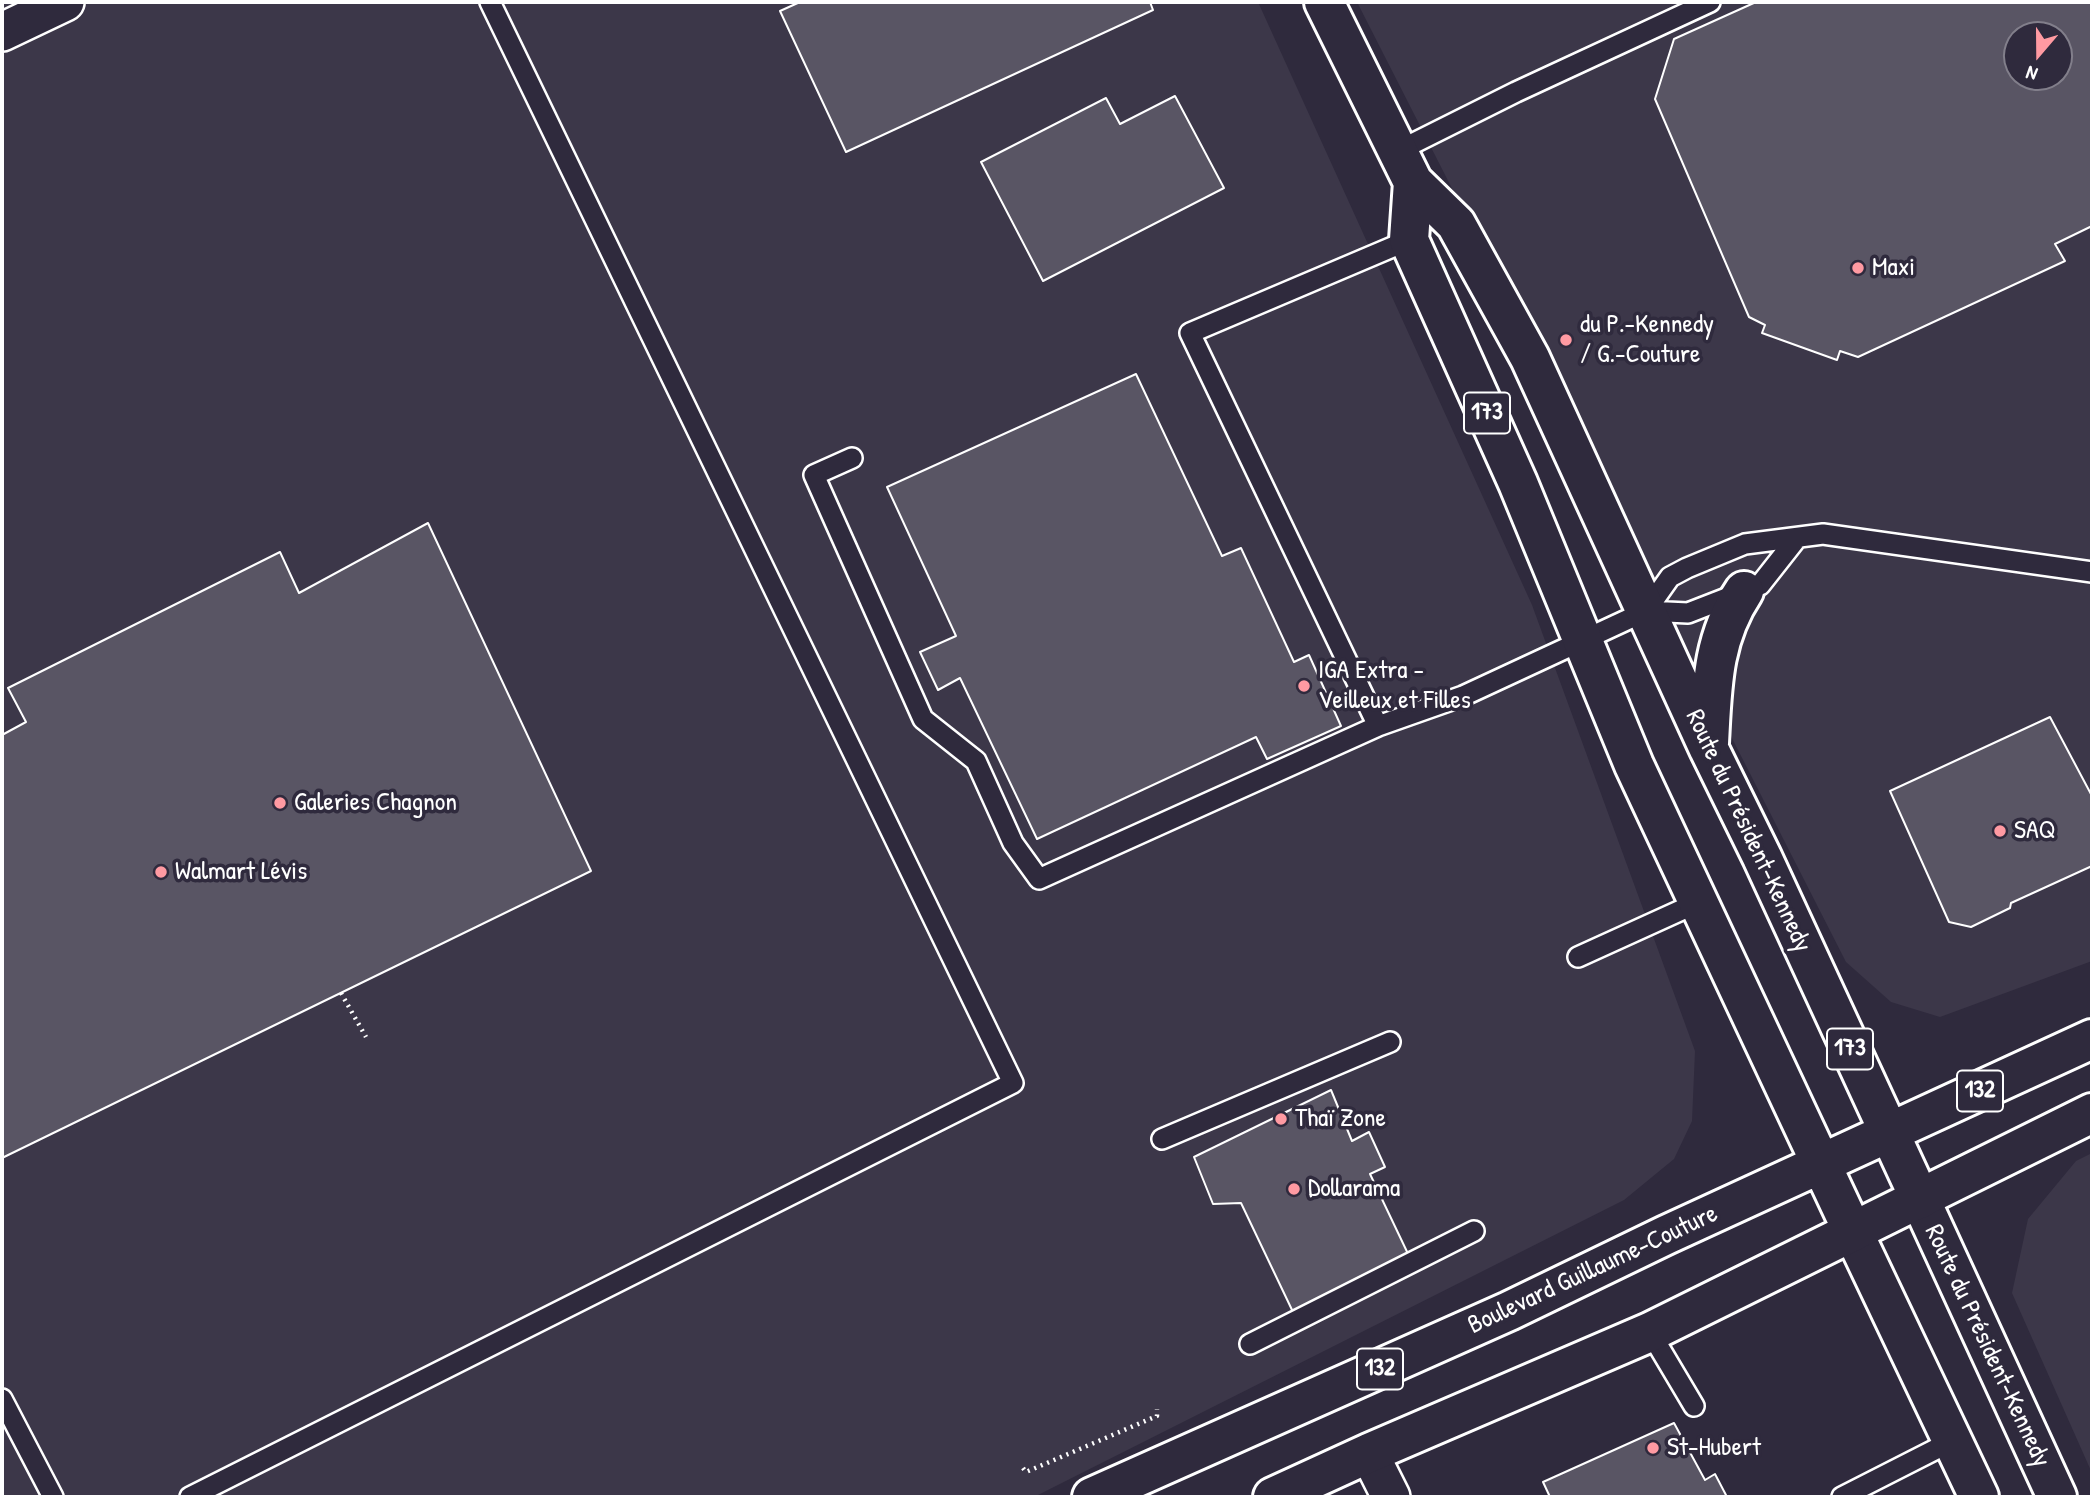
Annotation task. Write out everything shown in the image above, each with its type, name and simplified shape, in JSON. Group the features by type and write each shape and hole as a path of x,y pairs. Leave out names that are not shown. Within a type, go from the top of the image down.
{"main road":[{"name":"Route du Président-Kennedy","path":"1324,2 1406,167 1456,224 1530,358 2057,1497"},
{"name":"173","path":"1406,167 1409,240 1518,483 1634,765 1853,1232"},
{"path":"1709,749 1715,659 1726,622 1744,591"},
{"name":"Boulevard Guillaume-Couture","path":"1092,1497 1509,1311 2092,1038"},
{"path":"1273,1497 1368,1453 1650,1332 2092,1113"},
{"path":"1853,1232 1979,1497"}],"street":[{"path":"2,32 65,2"},
{"path":"1368,1453 1391,1497"}],"lane":[{"path":"190,1497 1013,1083 490,2"},
{"path":"1406,167 1516,92 1710,2"},
{"path":"1378,726 1190,334 1409,240"},
{"path":"852,458 814,475 923,719 976,761 1013,843 1039,878 1378,726 1463,696 1646,611 1688,613 1760,585 1797,538"},
{"path":"1646,611 1670,577 1687,568 1745,544 1823,534 2092,572"},
{"path":"1578,957 1699,902"},
{"path":"1162,1139 1390,1042"},
{"path":"1250,1344 1474,1231"},
{"path":"1650,1332 1694,1406"},
{"path":"2,1399 53,1497"},
{"path":"1842,1497 1952,1441"}],"path":[{"path":"341,993 366,1037"},
{"path":"1023,1468 1026,1472 1157,1416 1157,1409"}],"shaded area":[{"path":"2,2 1258,2 1532,605 1695,1051 1692,1121 1674,1159 1624,1200 1034,1497 2,1497"},
{"path":"1357,2 2092,2 2092,961 1940,1017 1891,1002 1846,962"},
{"path":"2092,1153 2092,1473 2012,1293 2028,1219 2076,1161"}],"building":[{"path":"800,2 1150,2 1153,10 846,152 780,11"},
{"path":"1756,2 2092,2 2092,226 2055,244 2065,261 1858,357 1840,351 1837,360 1762,333 1765,325 1749,317 1655,99 1674,39"},
{"path":"1175,96 1224,188 1043,281 981,162 1106,98 1120,124"},
{"path":"1136,374 1222,556 1241,548 1294,662 1309,655 1341,726 1267,759 1256,737 1037,839 960,678 938,690 920,652 956,636 887,487"},
{"name":"Galeries Chagnon","path":"428,523 591,871 2,1158 2,735 26,722 8,688 280,552 299,593"},
{"name":"SAQ","path":"2050,717 2092,796 2092,866 2011,903 2010,908 1971,927 1949,922 1890,791"},
{"path":"1331,1090 1352,1141 1369,1132 1385,1167 1370,1174 1410,1258 1293,1312 1241,1203 1213,1204 1194,1157"},
{"name":"St-Hubert","path":"1674,1423 1705,1480 1715,1474 1727,1497 1550,1497 1543,1482"}],"place":[{"name":"Maxi","path":"1858,268"},
{"name":"du P.-Kennedy / G.-Couture","path":"1566,340"},
{"name":"IGA Extra - Veilleux et Filles","path":"1304,686"},
{"name":"Galeries Chagnon","path":"280,803"},
{"name":"SAQ","path":"2000,831"},
{"name":"Walmart Lévis","path":"161,872"},
{"name":"Thaï Zone","path":"1281,1119"},
{"name":"Dollarama","path":"1294,1189"},
{"name":"St-Hubert","path":"1653,1448"}]}
